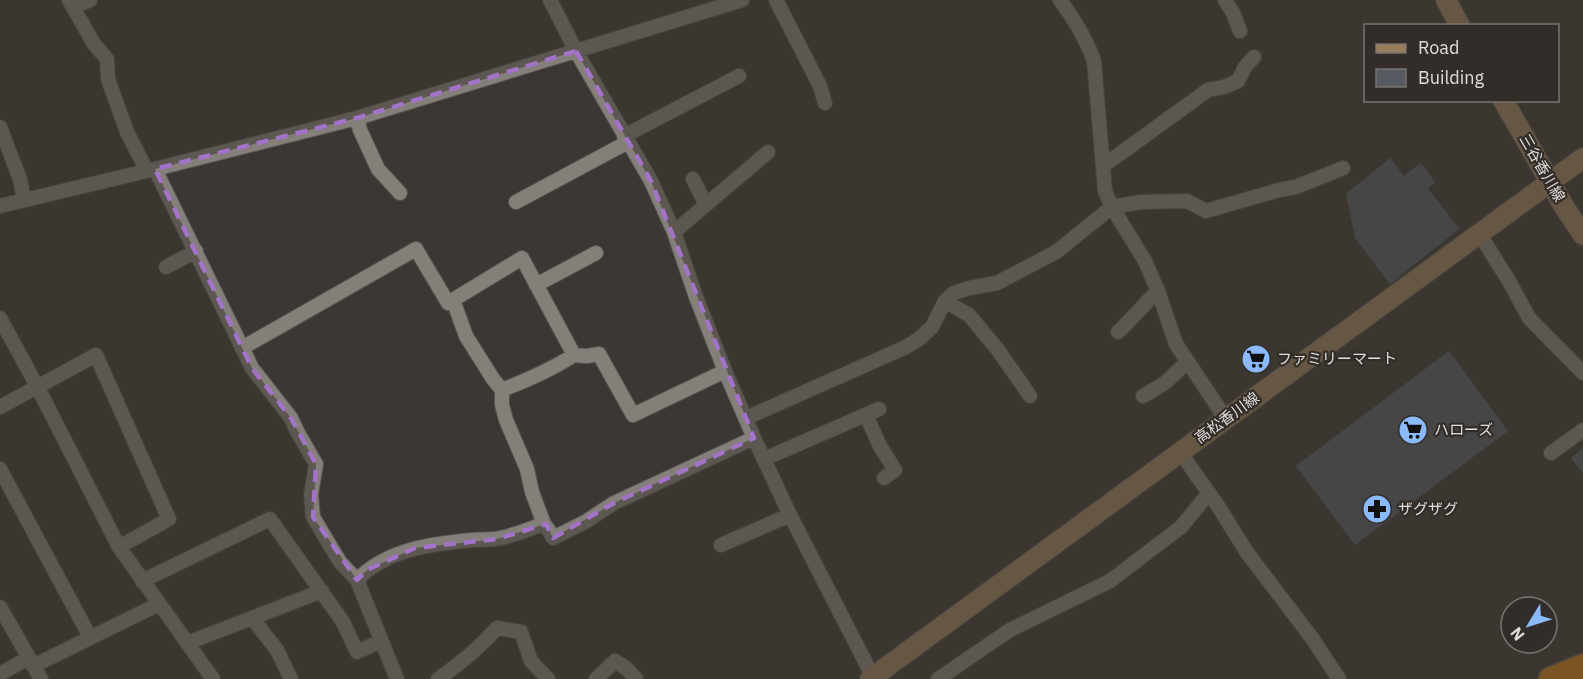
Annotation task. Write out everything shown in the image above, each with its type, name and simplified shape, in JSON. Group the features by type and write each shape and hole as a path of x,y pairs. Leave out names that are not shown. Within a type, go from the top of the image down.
{"highway":[{"path":"1551,679 1583,666"}],"main road":[{"path":"1446,0 1459,24"},
{"name":"三谷香川線","path":"1504,102 1583,235"},
{"name":"高松香川線","path":"872,678 1583,158"}],"street":[{"path":"90,0 71,4 94,44 107,59 108,79 127,132 196,251 252,368 291,418 316,464 311,495 313,517 340,562 357,580 397,679"},
{"path":"550,0 576,51 651,181 674,232 696,297 754,438 872,678"},
{"path":"0,206 357,118 742,0"},
{"path":"776,0 820,86 825,103"},
{"path":"1060,0 1077,24 1094,61 1105,191 1112,207 1145,261 1176,344 1226,419"},
{"path":"1225,0 1240,31"},
{"path":"1103,166 1208,90 1238,81 1245,67 1254,57"},
{"path":"516,202 739,76"},
{"path":"357,118 378,169 400,193"},
{"path":"0,128 20,179 24,200"},
{"path":"674,232 768,152"},
{"path":"746,418 906,347 932,327 945,301 954,293 997,283 1056,252 1112,207 1141,202 1187,201 1206,211 1296,187 1343,168"},
{"path":"693,179 706,205"},
{"path":"1479,233 1529,318 1583,373"},
{"path":"242,348 416,249 448,303 522,258 574,355"},
{"path":"166,267 196,251"},
{"path":"537,285 596,253"},
{"path":"1118,332 1158,291"},
{"path":"453,300 466,336 502,390 502,405 506,420 527,469 532,492 544,524 553,538 585,522 614,503 754,438"},
{"path":"945,301 969,315 998,350 1030,396"},
{"path":"0,318 119,547 213,679"},
{"path":"502,390 535,377 574,355 599,354 633,416 725,371"},
{"path":"0,407 96,355 169,519 119,547"},
{"path":"1143,396 1165,383 1187,362"},
{"path":"764,459 873,412 880,447 895,470 884,478"},
{"path":"1551,453 1583,430"},
{"path":"1180,452 1248,554 1312,638 1339,679"},
{"path":"0,469 90,637"},
{"path":"938,679 1010,630 1110,580 1181,527 1209,493"},
{"path":"721,546 790,515"},
{"path":"142,581 270,519 344,622 357,652 381,640"},
{"path":"357,580 367,570 415,548 497,539 544,524"},
{"path":"187,644 322,591"},
{"path":"0,674 90,637 159,604"},
{"path":"0,607 41,679"},
{"path":"252,618 277,650 291,679"},
{"path":"438,679 463,662 497,628 521,632 531,661 548,679"},
{"path":"596,679 615,661 626,668 636,679"}],"highlighted area":[{"path":"576,51 651,181 754,438 614,503 553,538 546,524 497,539 415,548 367,570 357,580 313,517 316,464 291,418 252,368 155,169 357,118"}],"building":[{"path":"1390,158 1404,176 1421,163 1435,182 1428,188 1459,229 1390,284 1355,238 1346,194"},
{"path":"1449,351 1508,431 1355,545 1296,466"},
{"path":"1583,448 1583,473 1571,458"}],"place":[{"name":"ファミリーマート","path":"1256,359"},
{"name":"ハローズ","path":"1413,430"},
{"name":"ザグザグ","path":"1377,509"}]}
